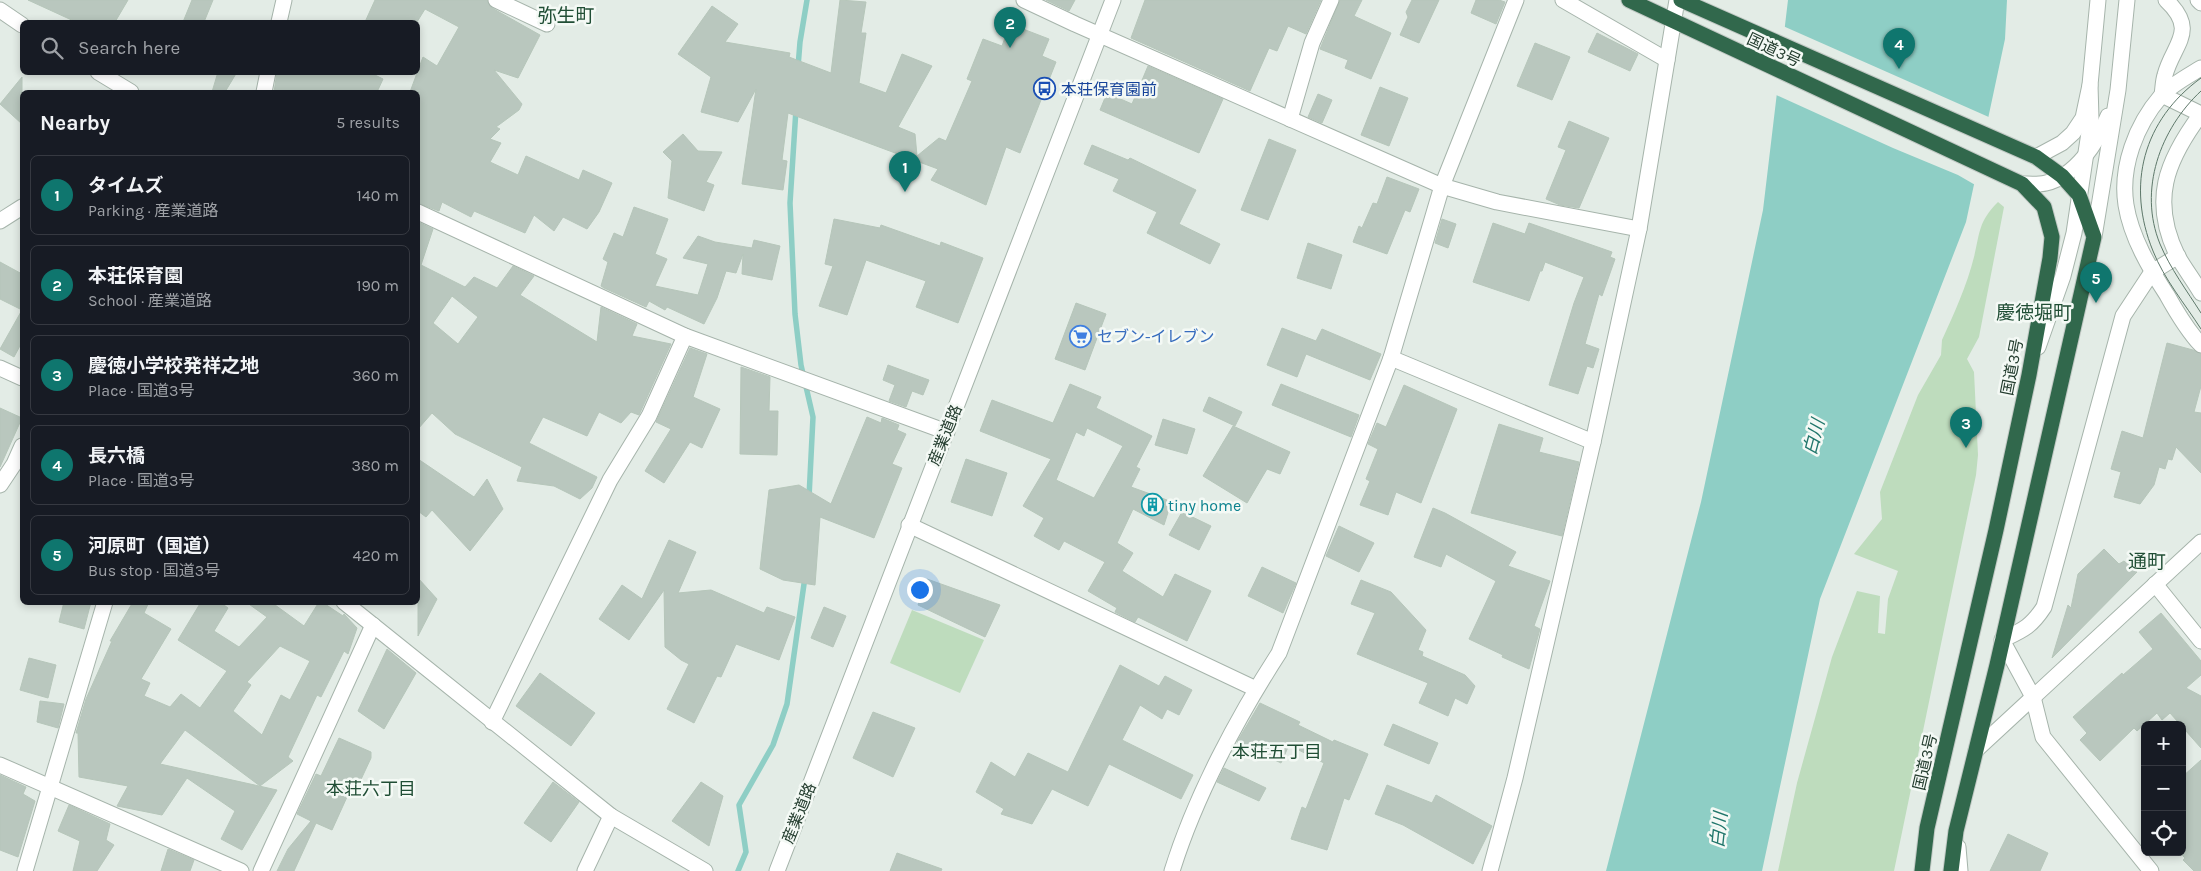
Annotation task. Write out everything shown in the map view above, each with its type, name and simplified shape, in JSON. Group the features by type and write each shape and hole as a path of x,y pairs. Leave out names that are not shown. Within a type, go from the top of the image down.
{"highway":[{"name":"国道3号","path":"1629,0 1705,37 2029,186 2044,207 2052,237 2029,375 1996,530 1927,828 1922,871"},
{"name":"国道3号","path":"1681,0 2036,157 2062,176 2079,195 2094,237"},
{"path":"1951,871 1956,831 2002,640 2094,237"}],"street":[{"path":"279,20 284,0"},
{"path":"496,0 547,24"},
{"path":"1024,0 1442,186 1497,202 1639,229"},
{"name":"産業道路","path":"777,871 1113,0"},
{"path":"1290,119 1312,43 1331,0"},
{"path":"1172,871 1182,839 1232,734 1256,689 1279,653 1391,358 1442,186 1516,0"},
{"path":"1563,0 1667,60"},
{"path":"1490,871 1515,778 1593,442 1639,229 1677,0"},
{"path":"2036,157 2062,143 2073,133 2083,118 2090,85 2098,0"},
{"path":"2094,237 2118,90 2127,0"},
{"path":"2162,95 2165,75 2180,43 2182,26 2177,10 2166,0"},
{"path":"2198,0 2201,3"},
{"path":"0,10 20,24"},
{"path":"2201,68 2162,95 2142,121 2131,146 2126,176 2126,205 2132,228 2152,272 2191,335 2201,345"},
{"path":"103,75 129,90"},
{"path":"264,90 267,75"},
{"path":"2029,375 2063,276 2074,233 2091,119 2090,85"},
{"path":"2029,186 2046,183 2062,176 2094,145 2102,131 2118,90"},
{"path":"2162,95 2201,114 2178,150 2166,176 2163,198 2166,221 2178,256 2201,293"},
{"path":"0,221 20,209"},
{"path":"420,213 685,336 947,432"},
{"path":"2151,871 2043,737 2033,697 2002,640 2027,628 2035,621 2044,607 2123,316 2152,272 2178,256"},
{"path":"492,722 610,480 649,416 685,336"},
{"path":"1391,358 1593,442"},
{"path":"0,368 20,377"},
{"path":"0,486 20,450"},
{"path":"909,525 1256,689"},
{"path":"1976,750 2201,542"},
{"path":"2155,584 2201,641"},
{"path":"25,871 104,605"},
{"path":"348,605 611,816 705,871"},
{"path":"261,871 373,625"},
{"path":"0,764 241,871"},
{"path":"585,871 611,816"},
{"path":"1956,831 1960,871"}],"green space":[{"path":"1998,202 2004,207 1979,337 1967,359 1974,372 1978,455 1976,475 1894,871 1778,871 1797,783 1832,657 1857,591 1880,596 1878,633 1885,634 1888,599 1898,571 1854,554 1882,519 1880,492 1918,395 1941,355 1942,340 1968,278 1983,222"},
{"path":"912,610 984,640 960,693 890,663"}],"water":[{"name":"白川","path":"1788,0 2007,0 2005,39 1966,222 1820,599 1762,871 1606,871 1701,502 1763,210"}],"pier":[{"path":"1783,26 1991,118 1977,186 1958,175 1774,94"}],"building":[{"path":"28,0 128,0 116,20 72,20"},
{"path":"192,0 213,0 205,20 184,20"},
{"path":"375,0 487,0 492,8 540,35 518,78 494,70 522,104 519,110 496,127 500,129 490,139 501,143 490,162 518,175 526,156 579,180 583,170 612,183 599,212 587,229 563,217 554,231 534,215 525,233 474,211 471,217 442,202 439,211 420,204 420,90 411,90 416,75 420,75 420,65 423,57 437,66 459,27 425,9 418,20 366,20"},
{"path":"840,0 866,2 861,33 866,33 859,83 886,93 902,54 932,66 898,127 915,134 917,156 939,138 946,141 972,81 967,79 983,39 1002,46 1010,24 1049,39 1042,56 1056,62 1020,153 1006,147 986,205 931,180 938,169 788,113 782,160 787,161 783,190 742,184 756,89 738,122 701,112 711,77 678,54 712,6 738,24 725,42 790,53 789,57 831,73"},
{"path":"1046,0 1075,0 1069,11"},
{"path":"1145,0 1321,0 1306,34 1288,26 1277,51 1269,48 1250,91 1131,38"},
{"path":"1340,0 1362,0 1354,16 1391,33 1371,79 1345,68 1348,60 1320,49"},
{"path":"1412,0 1439,0 1419,43 1400,35 1408,17 1406,12"},
{"path":"1476,0 1499,0 1505,2 1496,24 1471,13"},
{"path":"1597,33 1638,54 1630,71 1588,52"},
{"path":"1535,43 1570,57 1552,100 1517,86"},
{"path":"1148,66 1223,99 1199,153 1100,110 1107,93 1132,104"},
{"path":"217,75 235,75 226,90 213,90"},
{"path":"277,75 375,75 383,79 378,90 274,90"},
{"path":"22,77 20,122 0,104"},
{"path":"1380,87 1408,98 1389,146 1361,135"},
{"path":"1318,94 1332,100 1322,123 1308,117"},
{"path":"1569,121 1609,138 1579,208 1560,205 1546,199 1566,150 1558,147"},
{"path":"683,134 698,151 722,152 706,182 714,185 704,211 668,198 672,161 663,152"},
{"path":"1269,139 1296,150 1268,220 1241,210"},
{"path":"1092,145 1128,160 1130,158 1196,190 1179,224 1220,244 1210,264 1147,233 1157,212 1113,191 1119,179 1084,164"},
{"path":"1387,177 1419,189 1410,212 1405,210 1387,254 1353,242 1359,226 1362,228 1373,203 1377,204"},
{"path":"634,207 668,219 655,254 667,259 655,286 698,295 708,264 683,258 698,236 715,242 752,248 754,240 780,246 772,280 742,274 743,254 736,273 726,271 717,298 704,324 667,307 665,310 649,301 646,307 604,288 601,286 608,262 603,259 614,233 623,237"},
{"path":"834,219 880,228 881,225 940,246 941,242 983,258 958,323 916,307 926,281 866,260 847,315 819,306 833,266 825,264"},
{"path":"1442,219 1456,224 1448,248 1435,243"},
{"path":"420,223 433,229 421,265 465,287 474,277 497,288 513,266 534,276 520,295 597,342 601,307 637,324 632,336 671,344 639,415 631,412 621,423 599,412 587,436 543,417 529,443 597,477 592,488 580,499 554,486 517,481 522,467 455,434 432,413 420,427","holes":["452,296 478,317 458,344 433,323"]},
{"path":"1493,223 1525,234 1529,223 1612,252 1610,257 1615,259 1602,296 1599,294 1585,344 1599,349 1593,368 1587,366 1578,394 1549,385 1584,277 1545,262 1529,301 1473,282"},
{"path":"1308,243 1342,255 1331,289 1297,278"},
{"path":"0,262 20,273 20,309 0,299"},
{"name":"セブン-イレブン","path":"1076,303 1106,314 1085,370 1055,359"},
{"path":"20,314 20,346 14,357 0,349"},
{"path":"1282,328 1316,341 1322,329 1381,354 1370,380 1306,354 1297,377 1267,365"},
{"path":"2167,343 2201,354 2201,386 2194,412 2201,413 2201,473 2176,447 2172,460 2168,459 2165,469 2159,467 2154,485 2140,504 2114,497 2121,472 2111,469 2122,431 2143,438"},
{"path":"690,348 707,354 693,397 720,409 702,448 690,442 664,483 645,471 671,429 656,422"},
{"path":"888,365 929,380 923,395 912,391 906,407 889,401 895,385 883,380"},
{"path":"741,367 770,377 769,411 778,411 777,455 740,454"},
{"path":"1070,384 1101,397 1096,408 1152,436 1136,467 1140,469 1131,487 1167,500 1165,504 1170,506 1164,525 1133,509 1117,543 1133,553 1122,571 1163,597 1175,574 1211,591 1187,641 1138,617 1135,622 1115,612 1117,608 1088,591 1105,562 1064,541 1059,550 1034,536 1044,518 1023,506 1051,459 980,431 992,400 1053,423","holes":["1087,428 1123,446 1094,498 1056,480 1076,432 1084,436"]},
{"path":"1281,384 1359,415 1351,437 1272,405"},
{"path":"1404,385 1457,409 1421,503 1396,492 1388,515 1360,505 1370,481 1366,479 1378,449 1368,444 1377,423 1386,427"},
{"path":"1209,397 1242,412 1235,426 1203,411"},
{"path":"0,408 20,417 20,422 0,467"},
{"path":"867,417 881,423 882,418 899,425 897,430 906,434 892,464 902,468 874,538 820,517 815,585 783,580 760,569 769,490 799,485 831,504"},
{"path":"1163,419 1195,429 1187,454 1155,445"},
{"path":"1499,424 1543,438 1539,452 1579,462 1562,536 1471,513"},
{"path":"1233,426 1290,452 1280,474 1267,469 1247,503 1203,476"},
{"path":"966,459 1007,473 992,516 951,502"},
{"path":"420,460 474,497 487,479 503,509 470,551 432,510 426,517 420,512"},
{"path":"1433,508 1516,552 1508,566 1550,581 1534,626 1540,629 1529,669 1469,639 1496,581 1446,554 1441,567 1414,557"},
{"path":"1182,512 1211,526 1199,550 1169,535"},
{"path":"1339,526 1374,543 1359,572 1326,556"},
{"path":"669,540 696,552 678,593 711,590 764,613 767,607 795,617 779,660 736,644 721,677 717,676 694,723 667,709 689,664 665,647 664,590 629,640 599,619 622,585 642,599"},
{"path":"2104,549 2119,564 2124,561 2137,572 2052,658 2068,605 2071,608 2078,574"},
{"path":"1262,567 1296,583 1283,613 1248,596"},
{"path":"927,579 1000,605 985,637 918,605"},
{"path":"420,580 437,599 418,636 418,605 420,605"},
{"path":"1361,580 1391,592 1426,630 1418,650 1423,652 1422,656 1465,675 1475,686 1467,704 1455,698 1448,716 1419,703 1428,683 1357,654 1375,613 1351,604"},
{"path":"63,605 90,605 84,629 59,622"},
{"path":"131,605 148,605 144,613 171,629 141,679 150,683 144,696 170,707 181,694 200,708 227,671 178,640 199,605 224,605 228,608 214,631 239,647 267,617 250,605 275,605 304,626 317,605 326,605 343,616 344,614 357,628 348,654 344,651 321,697 317,695 288,757 293,761 260,786 185,730 160,764 277,790 242,850 221,839 235,811 187,778 162,815 117,806 128,786 79,777 78,733 76,733 86,699 112,641 110,641","holes":["280,646 310,661 290,700 281,695 262,735 233,711 251,685 247,682"]},
{"path":"824,607 846,616 833,647 811,638"},
{"path":"2161,613 2201,661 2201,675 2186,688 2201,696 2201,748 2186,731 2186,721 2177,721 2170,713 2162,720 2157,713 2148,721 2141,721 2141,727 2137,731 2134,728 2100,761 2080,740 2087,733 2073,717 2122,673 2123,675 2153,649 2139,632"},
{"path":"387,649 416,673 384,729 358,711"},
{"path":"29,658 56,665 48,698 20,690"},
{"path":"1120,665 1159,686 1165,676 1192,690 1179,715 1167,709 1162,719 1140,705 1122,740 1193,775 1181,799 1109,764 1088,806 1052,789 1032,824 1001,814 1004,809 976,792 991,762 1015,777 1028,753 1068,772"},
{"path":"540,673 595,713 571,746 516,706"},
{"path":"40,701 64,704 58,728 37,722"},
{"path":"1260,703 1300,722 1298,725 1333,742 1334,740 1368,754 1349,800 1344,798 1327,850 1291,839 1302,807 1306,809 1324,763 1289,745 1281,763 1237,742"},
{"path":"873,712 915,728 893,777 853,758"},
{"path":"1393,724 1438,743 1429,764 1384,745"},
{"path":"339,738 371,752 371,758 357,788 352,786 332,830 316,823 294,871 277,871 288,849 311,821 297,814 316,774 321,776"},
{"path":"2201,760 2201,871 2194,871 2183,860 2185,858 2183,856 2186,856 2186,773"},
{"path":"1224,768 1266,788 1259,801 1217,782"},
{"path":"0,775 26,787 23,794 35,801 18,857 0,850"},
{"path":"553,782 579,802 551,842 524,823"},
{"path":"701,782 723,796 709,846 672,821"},
{"path":"1387,785 1432,803 1436,795 1492,826 1473,864 1403,825 1375,814"},
{"path":"69,805 110,824 106,840 114,845 97,871 73,871 80,841 58,831"},
{"path":"2008,834 2048,853 2040,871 1990,871"},
{"path":"168,849 194,860 190,871 161,871"},
{"path":"897,853 942,869 941,871 890,871"}],"waterway":[{"path":"798,67 807,0"},
{"path":"796,109 790,203 795,314 801,365 813,417 809,497"},
{"path":"738,871 746,852 739,805 773,745 787,704 805,577"}],"tram line":[{"path":"2201,78 2181,95 2165,113 2153,134 2145,156 2141,178 2141,202 2145,226 2153,251 2169,281 2201,329"},
{"path":"2201,91 2174,123 2164,142 2152,182 2151,203 2154,223 2164,253 2201,313"}],"place":[{"name":"本荘保育園","path":"1010,48"},
{"name":"長六橋","path":"1899,69"},
{"name":"本荘保育園前","path":"1045,89"},
{"name":"タイムズ","path":"905,192"},
{"name":"河原町（国道）","path":"2096,303"},
{"name":"セブン-イレブン","path":"1081,336"},
{"name":"慶徳小学校発祥之地","path":"1966,448"},
{"name":"tiny home","path":"1152,505"}],"district":[{"name":"弥生町","path":"566,16"},
{"name":"慶徳堀町","path":"2034,313"},
{"name":"通町","path":"2147,562"},
{"name":"本荘五丁目","path":"1277,752"},
{"name":"本荘六丁目","path":"371,789"}]}
